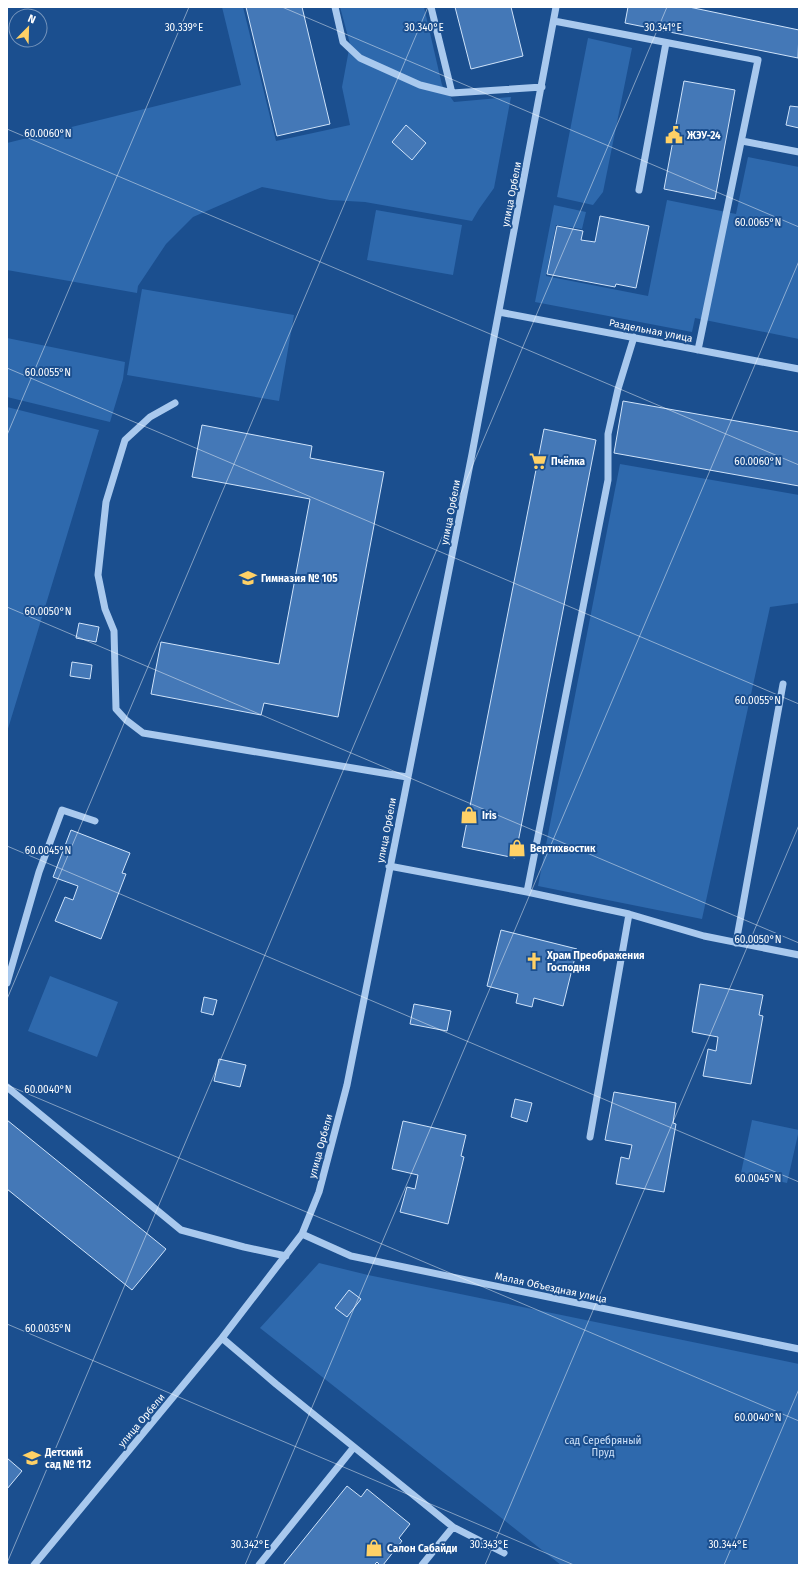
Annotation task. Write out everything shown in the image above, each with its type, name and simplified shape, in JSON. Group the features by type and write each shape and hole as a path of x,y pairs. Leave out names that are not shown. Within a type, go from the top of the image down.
{"street":[{"path":"335,7 344,42 360,58 420,85 452,93 542,87"},
{"path":"431,7 452,93"},
{"name":"улица Орбели","path":"34,1565 222,1338 286,1256 302,1234 319,1192 347,1085 499,312 556,7"},
{"path":"554,21 758,60 698,350"},
{"path":"639,190 666,42"},
{"path":"742,141 799,152"},
{"name":"Раздельная улица","path":"499,312 799,369"},
{"path":"527,892 608,480 608,434 618,389 634,337"},
{"path":"175,403 150,417 125,440 106,502 98,575 105,609 114,631 116,709 126,720 143,733 407,777"},
{"path":"736,943 783,684"},
{"path":"7,983 39,872 62,810 95,821"},
{"path":"389,866 527,892 629,914 704,936 799,955"},
{"path":"590,1137 629,914"},
{"path":"7,1087 181,1230 244,1247 286,1256"},
{"name":"Малая Объездная улица","path":"302,1234 351,1256 799,1349"},
{"path":"222,1338 453,1527 504,1553"},
{"path":"259,1565 354,1447"},
{"path":"422,1565 453,1527"}],"green space":[{"path":"222,7 243,7 276,141 350,125 342,87 350,44 340,7 424,7 442,85 454,102 511,97 494,188 472,221 365,202 330,200 262,187 193,217 166,244 138,286 137,293 7,270 7,143 241,85"},
{"path":"588,38 632,48 603,192 593,205 557,197"},
{"path":"748,157 799,167 799,339 695,318 692,332 535,302 554,205 586,212 582,229 556,225 546,276 648,296 667,200 736,214"},
{"path":"376,210 462,225 453,275 367,260"},
{"path":"142,289 294,315 279,401 127,375"},
{"path":"7,338 125,362 123,379 110,422 7,397"},
{"path":"7,407 99,430 7,732"},
{"path":"620,464 799,495 799,603 770,607 702,919 538,886"},
{"path":"50,976 118,1002 97,1057 28,1031"},
{"path":"752,1120 799,1130 787,1183 741,1173"},
{"name":"сад Серебряный Пруд","path":"319,1263 368,1275 799,1364 799,1565 561,1565 260,1328"}],"building":[{"path":"246,7 302,7 330,124 277,136"},
{"path":"455,7 511,7 523,56 471,69"},
{"path":"628,7 689,7 799,30 798,58 625,23"},
{"path":"684,81 735,90 715,199 664,189"},
{"path":"790,106 799,107 799,128 786,125"},
{"path":"406,125 426,143 412,160 392,142"},
{"path":"600,216 649,226 636,288 616,284 615,287 547,274 557,226 583,231 581,240 595,242"},
{"path":"623,401 799,432 799,486 614,453"},
{"path":"202,425 312,446 310,458 384,472 338,717 264,703 261,715 151,694 161,642 279,664 310,499 192,477"},
{"path":"544,429 596,440 515,858 462,847"},
{"path":"79,623 99,627 96,642 76,638"},
{"path":"72,662 92,665 90,679 70,676"},
{"path":"71,830 130,853 122,873 126,874 101,939 55,921 65,897 73,900 78,886 53,877"},
{"name":"Храм Преображения Господня","path":"501,930 577,949 563,1006 534,998 532,1007 516,1003 518,994 487,986"},
{"path":"700,984 763,995 759,1015 763,1016 751,1084 703,1076 708,1049 716,1051 718,1037 692,1032"},
{"path":"204,997 217,1000 213,1015 201,1012"},
{"path":"414,1004 451,1011 447,1031 410,1024"},
{"path":"219,1059 246,1065 240,1087 214,1081"},
{"path":"614,1092 676,1103 673,1123 676,1124 664,1192 616,1184 621,1157 629,1159 632,1145 605,1140"},
{"path":"515,1099 532,1103 527,1122 511,1117"},
{"path":"7,1120 166,1249 132,1290 7,1189"},
{"path":"403,1121 466,1135 461,1156 464,1157 448,1224 400,1212 407,1187 415,1189 418,1175 392,1169"},
{"path":"349,1290 361,1299 347,1317 335,1308"},
{"path":"7,1458 22,1471 7,1489"},
{"path":"347,1486 361,1497 367,1489 410,1524 399,1538 402,1541 383,1565 380,1565 377,1562 374,1565 283,1565"}],"place":[{"name":"ЖЭУ-24","path":"674,135"},
{"name":"Пчёлка","path":"538,461"},
{"name":"Гимназия № 105","path":"248,578"},
{"name":"Iris","path":"469,815"},
{"name":"Вертихвостик","path":"517,848"},
{"name":"Храм Преображения Господня","path":"534,961"},
{"name":"Детский сад № 112","path":"32,1458"},
{"name":"Салон Сабайди","path":"374,1548"}]}
